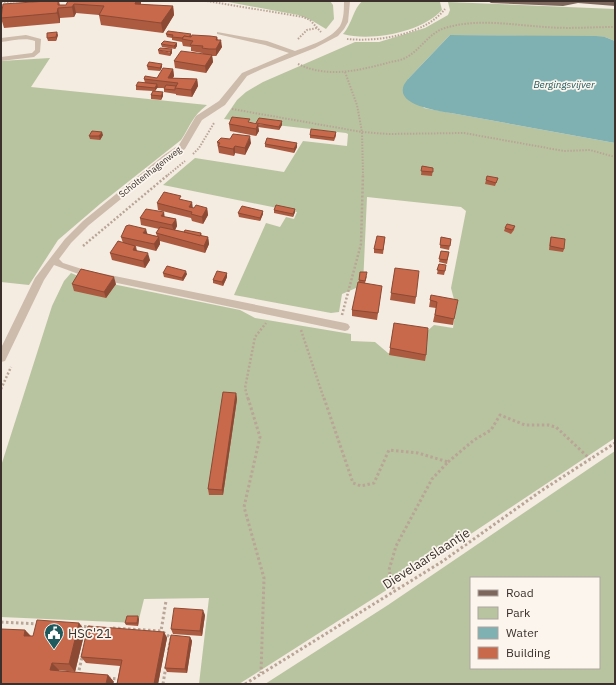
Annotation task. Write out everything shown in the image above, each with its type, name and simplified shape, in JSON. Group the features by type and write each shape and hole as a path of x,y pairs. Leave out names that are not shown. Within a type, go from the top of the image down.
{"main road":[{"path":"491,1 563,4 575,1 615,4"}],"street":[{"name":"Scholtenhagenweg","path":"1,358 5,342 40,278 68,241 86,223 186,143 198,119 222,103 241,77 248,72 323,42 334,35 343,27 347,12 347,1"},
{"path":"219,33 267,43 294,53"},
{"path":"1,40 30,38 39,40 38,51 34,55 1,59"},
{"path":"53,260 60,265 84,273 342,326"}],"path":[{"path":"1,2 22,1"},
{"path":"207,1 303,17 310,20 321,32 334,35"},
{"path":"350,39 363,41 377,39 409,30 436,20 445,9"},
{"path":"292,65 297,63 305,68 315,71 345,72 381,65 406,58 428,37 444,28 462,24 482,23 558,28 615,27"},
{"path":"283,49 300,38 307,30 317,28"},
{"path":"342,326 361,244 363,188 362,132 357,105 345,72"},
{"path":"228,108 362,132 388,134 464,133 564,151 590,150 615,157"},
{"name":"Scholtenhagenweg","path":"80,248 199,148 217,118"},
{"path":"261,673 264,578 244,507 260,437 245,388 255,337 274,311"},
{"path":"297,316 353,483 361,486 374,483 389,450 403,450 423,454 448,462"},
{"path":"1,389 13,363"},
{"path":"394,592 389,570 396,546 432,479 448,462 474,440 491,430 500,415 525,425 548,425 556,427 590,459"},
{"name":"Dievelaarslaantje","path":"245,684 443,561 540,491 615,443"},
{"path":"161,631 166,601"},
{"path":"1,622 40,624 38,631"},
{"path":"75,626 96,627"},
{"path":"87,634 89,627"},
{"path":"110,628 161,631 171,638 167,658"},
{"path":"78,676 83,655"},
{"path":"163,684 166,664"},
{"path":"72,675 85,676"},
{"path":"105,678 119,678 118,684"}],"green space":[{"path":"223,1 330,1 333,5 334,19 326,29 311,20 298,15"},
{"path":"363,1 440,2 442,10 433,18 422,24 396,33 367,37 343,34 349,26 357,7"},
{"path":"448,2 615,9 615,41 605,37 450,35 408,79 424,108 615,143 615,438 385,591 239,684 199,684 209,598 144,599 138,623 1,617 1,466 52,306 64,281 71,273 83,278 240,310 255,318 351,334 351,341 375,342 388,353 424,355 424,334 434,325 453,328 456,307 451,288 466,211 461,207 367,197 363,285 342,294 339,312 331,313 234,295 266,223 280,227 286,217 294,219 297,212 163,185 195,158 284,172 303,141 347,146 348,134 346,133 224,119 237,100 246,92 263,82 355,42 379,42 425,28 448,15 450,10"},
{"path":"50,58 31,87 207,105 195,117 181,140 100,204 58,240 29,285 1,282 1,61"},
{"path":"615,451 615,684 265,684 388,605"}],"water":[{"name":"Bergingsvijver","path":"450,35 596,36 605,37 615,41 615,143 438,111 421,106 407,99 403,94 403,87 408,79"}],"building":[{"path":"58,1 58,5 66,5 68,1 136,1 135,4 173,6 161,23 99,15 104,6 74,4 72,7 58,8 57,13 1,18 3,4"},
{"path":"168,31 191,34 189,37 172,37 173,35 166,34"},
{"path":"57,32 56,37 47,38 47,33"},
{"path":"192,35 217,37 216,40 221,40 216,49 202,48 203,46 190,45 193,41 182,39 184,36 191,37"},
{"path":"164,41 177,43 174,46 161,44"},
{"path":"160,48 172,49 170,52 158,50"},
{"path":"181,51 212,55 205,66 174,61"},
{"path":"149,62 162,64 160,68 147,66"},
{"path":"163,68 173,69 168,78 197,79 191,90 175,88 178,83 144,79 145,76 157,78"},
{"path":"138,82 157,84 155,88 136,86"},
{"path":"166,85 176,86 175,90 164,89"},
{"path":"153,91 163,92 161,96 151,95"},
{"path":"232,117 250,119 248,122 258,124 256,129 229,124"},
{"path":"259,118 282,121 279,127 256,123"},
{"path":"311,129 336,132 334,138 310,135"},
{"path":"92,131 102,132 99,136 89,136"},
{"path":"233,134 250,136 245,148 235,146 233,149 218,146 220,143 217,142 221,138 230,139"},
{"path":"267,138 297,143 294,149 265,144"},
{"path":"422,166 433,168 433,172 421,171"},
{"path":"487,176 498,178 496,183 486,180"},
{"path":"164,192 181,196 179,199 192,202 189,207 194,208 196,205 207,208 202,217 191,214 192,212 157,203"},
{"path":"276,205 295,209 293,214 274,210"},
{"path":"242,206 263,211 260,218 238,213"},
{"path":"146,209 164,212 161,216 176,219 172,225 140,218"},
{"path":"507,224 515,226 512,230 505,228"},
{"path":"129,225 146,229 143,233 159,237 154,244 121,237 126,226"},
{"path":"160,227 208,237 204,246 156,233"},
{"path":"185,230 201,233 200,236 184,232"},
{"path":"377,236 385,237 383,250 374,249"},
{"path":"441,237 451,239 450,246 440,245"},
{"path":"551,237 565,239 564,249 550,246"},
{"path":"118,241 135,246 133,250 148,253 143,261 110,253"},
{"path":"441,251 449,252 447,260 439,259"},
{"path":"439,264 446,265 445,271 437,270"},
{"path":"167,266 186,271 182,278 163,273"},
{"path":"395,268 419,271 416,297 391,293"},
{"path":"81,269 114,277 104,292 72,284"},
{"path":"217,271 227,273 222,282 213,280"},
{"path":"360,272 367,272 365,281 359,280"},
{"path":"358,282 382,286 378,313 352,310"},
{"path":"431,295 458,300 454,319 435,315 437,302 430,300"},
{"path":"394,323 428,328 426,355 390,348"},
{"path":"223,392 236,393 222,490 208,489"},
{"path":"174,608 203,610 200,631 171,629"},
{"path":"127,616 138,616 137,623 125,623"},
{"path":"37,620 79,623 69,664 52,663 50,670 108,675 106,684 1,684 1,629 25,630 24,636 33,636"},
{"path":"88,626 164,632 154,684 117,684 122,660 81,657"},
{"path":"171,635 190,637 185,669 165,668"}],"place":[{"name":"HSC'21","path":"54,650"}]}
